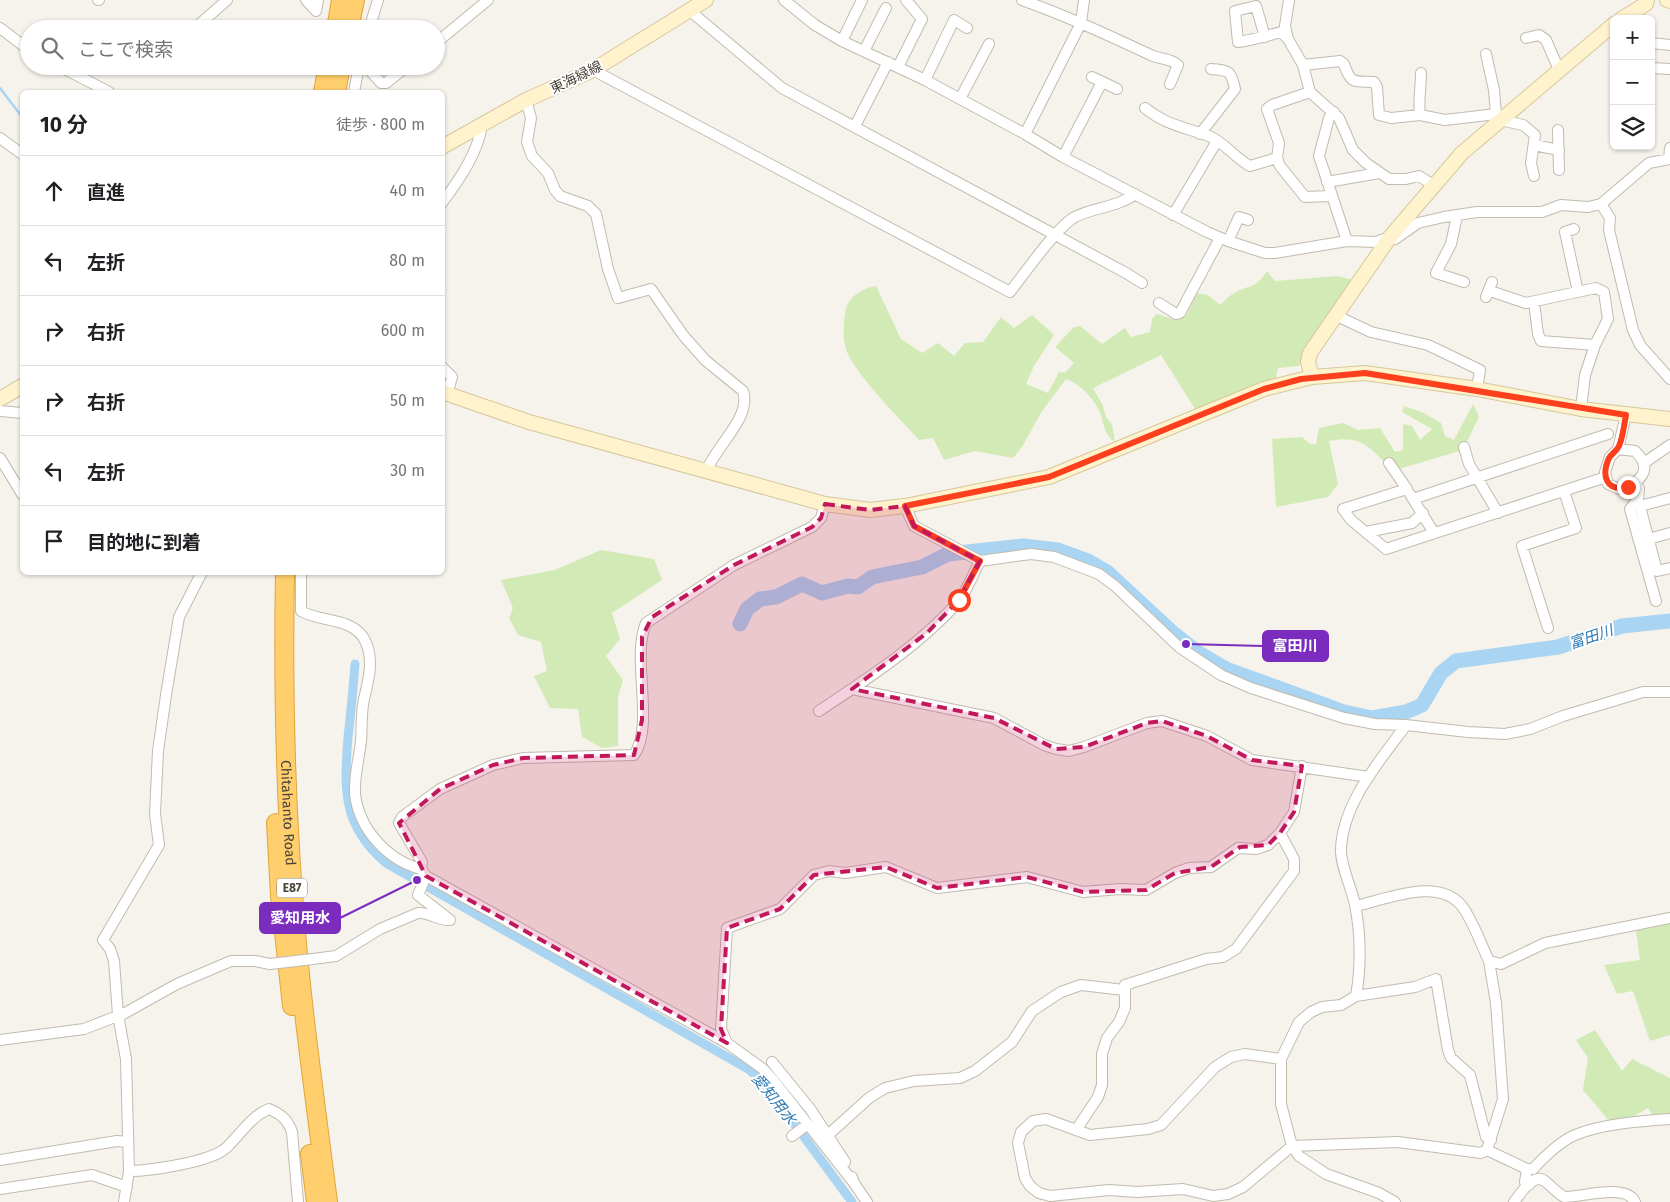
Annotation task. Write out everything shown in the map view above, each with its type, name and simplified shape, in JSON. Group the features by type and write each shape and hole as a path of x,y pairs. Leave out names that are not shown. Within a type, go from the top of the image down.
{"highway":[{"path":"338,20 341,0"},
{"path":"351,20 355,0"},
{"path":"323,90 326,75"},
{"path":"336,90 339,75"},
{"name":"Chitahanto Road","path":"273,575 272,679 280,896 312,1167 314,1202"},
{"name":"Chitahanto Road","path":"286,575 284,659 290,846 298,951 328,1202"},
{"path":"322,1151 335,1202"}],"street":[{"path":"204,20 227,0"},
{"path":"306,0 316,11 318,0"},
{"path":"372,20 378,0"},
{"path":"445,35 488,0"},
{"name":"東海緑線","path":"445,145 526,100 593,70 706,0"},
{"path":"784,0 815,25 842,41 925,80 1025,134 1063,157 1173,215 1224,240 1265,253 1347,241 1376,242 1390,237 1395,239 1418,223 1477,212 1542,212 1561,206 1588,207 1601,204 1649,163 1669,159 1670,148"},
{"path":"842,41 862,0"},
{"path":"898,67 922,18 906,0"},
{"path":"1022,0 1121,39 1160,59 1174,62 1178,65 1170,84"},
{"path":"1025,134 1081,23 1084,0"},
{"path":"1288,0 1285,26 1288,39"},
{"path":"1628,15 1646,4 1647,0"},
{"path":"864,50 886,8"},
{"path":"689,10 782,88 1142,283"},
{"path":"925,80 954,20 967,28"},
{"path":"0,28 20,43"},
{"path":"1312,377 1308,362 1310,353 1390,237 1432,185 1498,117 1610,31"},
{"path":"1265,37 1281,32 1288,39 1303,65 1310,92 1339,118 1353,150 1378,172 1396,180 1420,176 1432,185"},
{"path":"1526,38 1539,35 1546,40 1559,70"},
{"path":"1655,43 1670,45"},
{"path":"960,99 989,44"},
{"path":"1486,54 1498,117"},
{"path":"1303,65 1340,61 1344,64 1349,79 1352,81 1374,82 1377,87 1379,115 1391,118 1420,115 1445,120 1498,117 1522,125 1535,135 1531,163 1534,176"},
{"path":"855,126 888,62"},
{"path":"1655,68 1670,69"},
{"path":"593,70 1010,292 1073,218 1125,200 1135,194"},
{"path":"1200,134 1235,89 1232,75 1227,71 1211,70"},
{"path":"1420,115 1418,100 1421,91 1421,73"},
{"path":"76,75 105,90"},
{"path":"354,90 357,75"},
{"path":"374,75 381,83 386,83 396,75"},
{"path":"1092,77 1117,89"},
{"path":"1063,157 1102,82"},
{"path":"1310,92 1272,105 1267,109 1279,144 1277,158 1280,166 1301,194 1311,197 1332,196"},
{"path":"526,100 531,118 527,142 532,156 548,173 555,190 560,196 588,206 596,214 608,269 618,298 651,289 683,335 705,360 743,390 745,398 742,412 707,470"},
{"path":"1145,108 1173,126 1217,141 1250,166 1277,158"},
{"path":"1334,112 1328,118 1319,156 1347,241"},
{"path":"445,199 462,176 482,125"},
{"path":"1558,130 1559,170"},
{"path":"0,138 20,153"},
{"path":"1173,215 1217,141"},
{"path":"1534,146 1559,150"},
{"path":"1327,182 1378,172"},
{"path":"1601,204 1610,218 1609,230 1633,330 1640,345 1670,379"},
{"path":"1430,283 1451,244 1457,216"},
{"path":"1159,303 1176,314 1180,313 1239,217 1248,220"},
{"path":"1574,229 1564,232 1578,292"},
{"path":"1436,273 1464,282"},
{"path":"1489,290 1526,304 1596,288 1604,292 1608,319 1595,345 1585,375 1582,409"},
{"path":"1534,302 1538,334 1541,341 1595,345"},
{"path":"1337,316 1371,332 1428,345 1480,370 1477,390"},
{"path":"445,370 452,377 445,393 529,422 825,504 870,510 905,506 1049,477 1264,389 1312,377 1365,373 1477,390 1582,409 1670,419"},
{"path":"0,399 20,387"},
{"path":"0,411 20,413"},
{"path":"1618,449 1635,451 1644,463 1644,471 1635,484 1619,489 1613,488 1606,477 1610,457 1618,449 1626,415"},
{"path":"1413,499 1608,434"},
{"path":"1644,463 1670,445"},
{"path":"1464,447 1464,456 1498,512"},
{"path":"0,458 20,491"},
{"path":"1389,463 1423,513 1434,533"},
{"path":"1407,489 1343,509 1351,520 1386,549 1606,477"},
{"path":"1635,484 1638,488 1639,503 1657,571 1670,568"},
{"path":"1548,628 1522,546 1576,528 1564,491"},
{"path":"1656,601 1630,509 1639,503 1670,498"},
{"path":"0,1040 84,1029 118,1015 177,984 222,964 240,961 270,964 336,956 380,929 418,914 424,913 443,920 450,920 418,895 423,873 422,862 399,823 402,817 440,789 485,768 523,758 630,757 634,755 638,750 642,720 642,637 646,623 734,564 812,527 822,518 825,504"},
{"path":"905,506 914,526 980,561 1031,554 1054,557 1099,574 1115,586 1179,647 1221,675 1251,688 1344,718 1375,724 1505,734 1530,730 1563,716 1643,692 1670,692"},
{"path":"1366,532 1412,523 1423,513"},
{"path":"1649,539 1670,533"},
{"path":"819,710 852,689 926,633 959,600 980,561"},
{"path":"124,1202 129,1171 126,1060 118,1015 114,961 110,949 103,940 159,845 154,814 158,751 166,695 179,617 200,575"},
{"path":"301,575 301,610 307,614 342,623 355,630 362,636 370,656 370,676 364,699 355,784 361,815 368,831 385,850 412,867 727,1043 763,1069 868,1202"},
{"path":"852,689 994,718 1044,745 1056,749 1069,751 1084,747 1146,722 1162,721 1207,736 1252,760 1369,777"},
{"path":"1356,996 1360,974 1356,906 1340,850 1351,809 1369,777 1406,725"},
{"path":"727,1043 721,1029 727,928 780,908 814,875 829,871 845,873 886,867 937,888 1026,877 1082,892 1120,889 1146,890 1174,873 1189,868 1211,867 1238,848 1262,847 1280,833 1294,812 1302,766"},
{"path":"1076,1130 1098,1097 1102,1085 1102,1054 1107,1038 1119,1022 1125,1008 1124,990 1126,985 1206,960 1223,957 1236,949 1294,872 1294,858 1280,833"},
{"path":"1281,1059 1245,1054 1231,1056 1215,1067 1161,1125 1148,1129 1090,1135 1046,1119 1033,1121 1021,1132 1018,1143 1024,1178 1039,1193 1050,1196 1109,1190 1137,1192 1183,1189 1213,1196 1228,1194 1243,1187 1292,1146 1398,1142 1482,1153 1489,1145 1503,1099 1501,1056 1489,961 1464,908 1455,899 1440,892 1423,891 1356,906"},
{"path":"1489,961 1501,964 1545,943 1670,918"},
{"path":"1395,1202 1379,1193 1314,1168 1298,1156 1292,1146 1281,1104 1281,1059 1299,1022 1311,1012 1322,1007 1341,1005 1356,996 1415,988 1436,980 1448,1050 1452,1058 1470,1075 1489,1145 1527,1169 1533,1169 1565,1141 1579,1134 1597,1128 1670,1119"},
{"path":"828,1135 869,1098 885,1088 914,1081 960,1078 975,1071 1012,1042 1032,1011 1061,992 1081,985 1124,990"},
{"path":"772,1062 781,1071 828,1135 851,1172 854,1183"},
{"path":"129,1171 151,1171 184,1164 224,1150 260,1113 269,1109 289,1122 292,1132 298,1202"},
{"path":"792,1136 808,1124"},
{"path":"0,1160 117,1141 128,1142"},
{"path":"1527,1169 1525,1182 1528,1185"},
{"path":"0,1189 92,1175 127,1187"},
{"path":"1514,1202 1533,1180 1541,1178 1564,1197 1622,1192 1630,1195 1635,1202"}],"highlighted area":[{"path":"825,504 870,510 905,506 914,526 980,561 959,600 927,633 852,689 994,718 1056,749 1084,747 1147,723 1162,721 1207,736 1252,760 1302,766 1294,812 1280,833 1268,845 1240,847 1211,867 1175,873 1146,890 1083,892 1027,877 937,888 886,867 814,875 780,909 727,928 721,1029 727,1043 426,876 399,823 440,789 493,765 523,758 634,755 642,720 642,637 652,617 734,565 812,527 821,518"}],"green space":[{"path":"1267,271 1275,281 1338,276 1356,281 1299,366 1278,368 1276,379 1197,412 1161,355 1093,388 1103,406 1106,417 1112,424 1115,442 1107,433 1099,410 1092,399 1072,381 1066,379 1042,411 1022,447 1013,458 975,451 944,460 933,438 919,440 874,390 850,358 844,342 846,308 852,298 860,292 876,286 901,339 922,353 938,343 954,356 965,343 983,342 1001,317 1014,328 1032,315 1054,335 1034,366 1026,384 1048,393 1059,372 1065,373 1074,363 1055,347 1074,327 1080,326 1102,344 1125,328 1131,337 1150,332 1152,319 1157,314 1176,320 1186,316 1197,293 1208,295 1220,305 1231,295 1255,284"},
{"path":"1473,404 1479,417 1463,450 1392,471 1372,450 1358,441 1340,439 1329,441 1338,484 1328,497 1276,507 1272,439 1302,437 1310,444 1316,444 1319,428 1343,423 1358,430 1380,428 1395,452 1403,450 1403,424 1412,426 1420,440 1432,429 1402,412 1404,406 1424,413 1441,423 1445,436 1454,440"},
{"path":"601,550 654,559 662,580 612,613 620,639 606,656 623,680 618,697 618,746 602,748 582,737 578,709 550,708 534,676 547,671 541,642 518,635 509,618 513,608 501,580 555,570"},
{"path":"1670,923 1670,1035 1650,1041 1633,991 1617,994 1604,965 1640,960 1636,930"},
{"path":"1595,1030 1622,1071 1632,1059 1670,1078 1670,1116 1653,1116 1648,1108 1631,1118 1610,1122 1583,1090 1588,1058 1576,1040"}],"waterway":[{"path":"0,88 20,114"},
{"name":"富田川","path":"740,624 747,609 760,599 776,597 802,584 822,593 848,586 858,587 872,577 922,567 948,554 1023,546 1058,550 1088,561 1107,572 1174,634 1197,652 1226,669 1344,712 1372,718 1406,712 1422,705 1441,673 1456,661 1558,647 1622,626 1670,621"},
{"name":"愛知用水","path":"355,664 348,737 347,790 349,806 354,821 361,835 372,849 386,863 750,1070 768,1088 852,1202"}],"place":[{"name":"富田川","path":"1186,644"},
{"name":"愛知用水","path":"417,880"}],"route":[{"path":"959,600 980,561 914,526 905,506 1049,477 1264,389 1312,377 1365,373 1626,415 1618,449 1610,457 1605,472 1608,484 1613,488 1628,487"}]}
